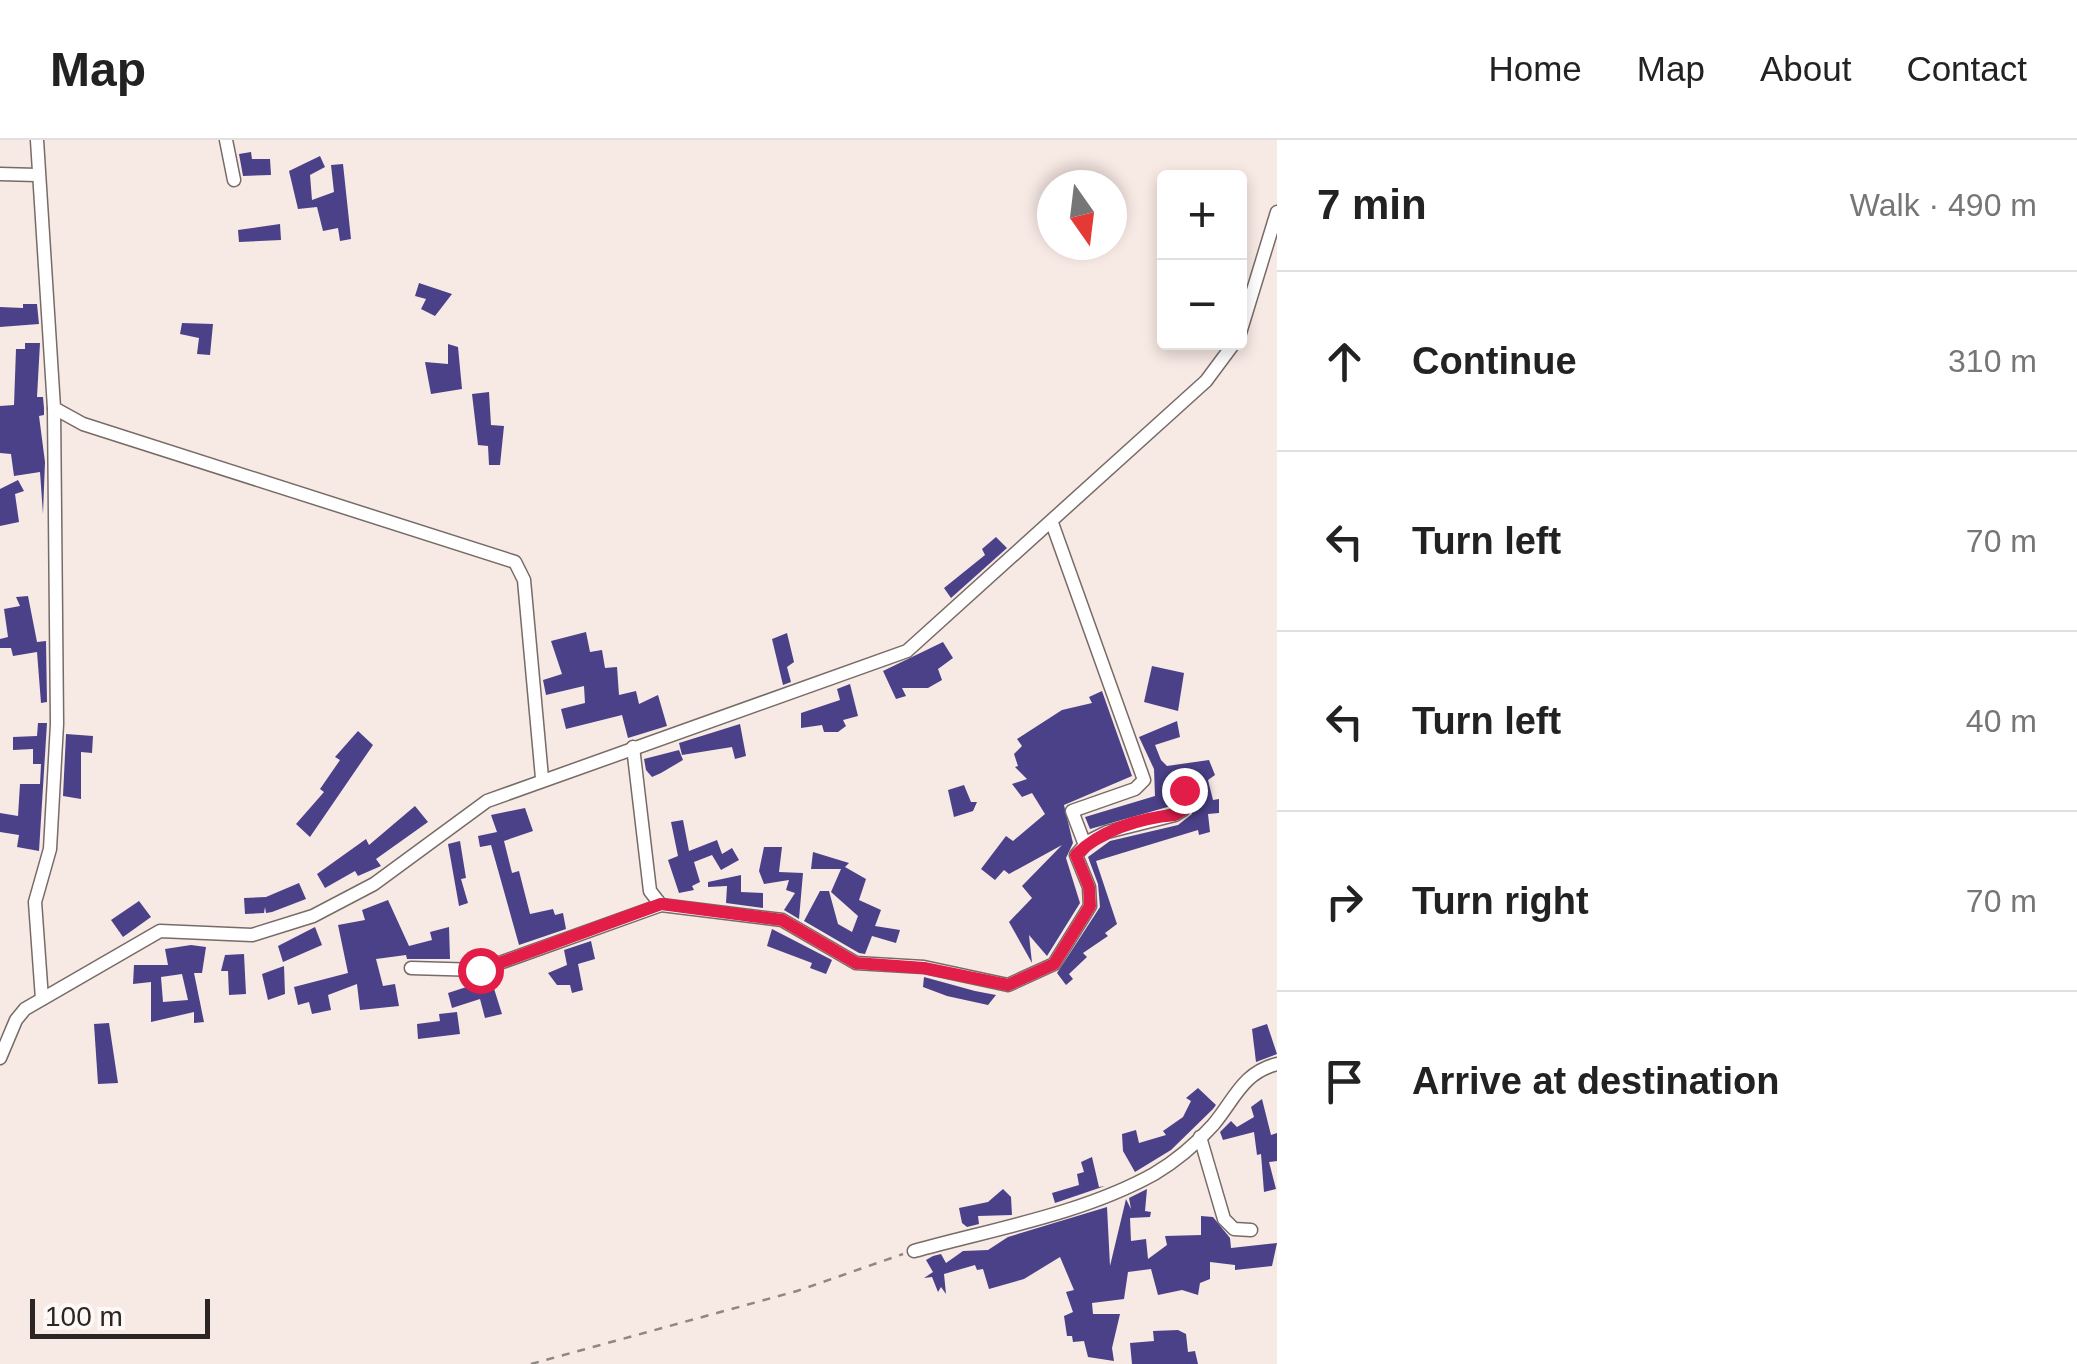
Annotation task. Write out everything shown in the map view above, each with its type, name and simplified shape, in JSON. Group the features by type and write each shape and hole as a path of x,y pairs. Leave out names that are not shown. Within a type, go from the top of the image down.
{"street":[{"path":"37,140 54,408 57,724 50,849 35,902 42,999"},
{"path":"226,140 234,180"},
{"path":"0,174 37,174"},
{"path":"1247,311 1277,212"},
{"path":"0,1058 16,1020 42,999 160,931 252,935 324,911 374,884 466,812 542,778 755,708 907,651 1206,382 1229,350"},
{"path":"54,408 83,424 515,562 524,580 542,778"},
{"path":"1052,523 1144,780 1135,789 1072,811 1084,842"},
{"path":"632,747 650,891 661,904"},
{"path":"412,968 480,970 661,904 782,920 856,963 924,968 1008,985 1054,964 1090,906 1089,887 1076,855 1084,842 1106,832 1175,815 1183,810 1184,790"},
{"path":"914,1251 1008,1226 1131,1185 1182,1156 1248,1076 1277,1064"},
{"path":"1200,1138 1224,1218 1234,1229 1251,1230"}],"path":[{"path":"531,1364 797,1290 914,1251"}],"building":[{"path":"251,152 252,159 270,159 271,175 243,176 239,154"},
{"path":"320,156 325,167 310,175 312,200 334,192 331,165 343,164 351,239 340,241 338,228 323,231 317,207 298,209 289,171"},
{"path":"280,224 281,240 239,242 238,230"},
{"path":"419,283 452,294 435,316 421,309 426,299 415,296"},
{"path":"23,304 37,304 39,324 0,327 0,307 23,308"},
{"path":"182,323 213,324 210,355 197,354 199,338 180,334"},
{"path":"25,343 40,343 37,397 43,397 44,408 44,415 39,416 45,462 43,514 40,472 14,476 11,454 0,453 0,406 14,405 16,349 25,349"},
{"path":"448,344 458,347 462,389 431,394 425,362 448,364"},
{"path":"489,392 491,425 504,426 500,465 489,465 488,446 478,445 472,394"},
{"path":"18,480 24,491 15,494 19,522 0,526 0,489"},
{"path":"996,537 1007,548 951,598 944,588 985,555 982,549"},
{"path":"28,596 37,642 46,641 47,702 41,703 37,652 13,656 11,648 0,648 0,639 8,637 4,609 20,606 16,597"},
{"path":"586,632 590,652 602,650 605,668 617,667 619,695 636,691 639,704 658,695 667,726 628,738 622,715 566,729 561,709 585,703 584,686 546,695 543,680 562,674 551,641"},
{"path":"787,633 794,662 787,667 791,682 783,685 772,639"},
{"path":"943,642 953,658 938,669 942,680 928,688 902,688 906,696 896,699 883,671"},
{"path":"1152,666 1184,673 1178,711 1144,702"},
{"path":"850,684 858,716 843,720 846,726 838,732 824,732 822,725 801,728 801,713 840,700 837,689"},
{"path":"1102,691 1132,776 1064,805 1073,843 1066,858 1080,903 1047,956 1029,935 1032,963 1009,922 1032,898 1022,886 1062,845 1009,874 1004,870 995,880 981,869 1006,836 1013,841 1045,814 1032,793 1022,797 1012,784 1027,779 1015,767 1018,766 1014,754 1022,746 1017,739 1062,710 1092,703 1089,697"},
{"path":"1177,721 1180,737 1155,745 1161,760 1167,766 1209,760 1215,775 1208,780 1213,800 1219,799 1219,813 1208,814 1210,832 1199,835 1198,830 1096,861 1117,924 1105,933 1108,936 1083,953 1087,957 1069,974 1073,979 1066,985 1057,973 1100,907 1098,884 1088,857 1110,841 1178,825 1192,814 1193,786 1184,780 1175,785 1171,806 1090,829 1085,817 1155,796 1154,769 1139,737"},
{"path":"38,723 47,723 39,851 17,847 19,835 0,832 0,813 18,816 20,784 40,784 41,764 33,764 33,749 13,750 13,737 37,736"},
{"path":"740,724 746,756 735,759 732,747 682,755 679,743"},
{"path":"358,731 373,745 310,837 296,824 324,792 320,789 340,760 335,757"},
{"path":"66,734 93,736 92,753 81,752 81,799 63,796"},
{"path":"679,750 683,760 652,777 646,770 644,759"},
{"path":"964,785 971,802 977,802 973,811 954,817 948,790"},
{"path":"415,806 428,822 376,859 381,866 358,876 355,871 325,888 317,874 366,839 369,845"},
{"path":"525,808 533,831 504,841 512,873 519,871 530,914 553,909 555,915 563,913 566,929 519,945 491,845 480,847 478,836 497,832 491,815"},
{"path":"683,820 689,851 717,840 722,854 732,848 739,860 721,870 712,855 694,862 700,882 692,886 694,890 679,893 668,860 678,856 671,822"},
{"path":"460,841 466,878 461,879 468,903 459,906 448,844"},
{"path":"764,847 782,847 779,872 803,873 799,919 784,910 795,893 786,890 789,880 764,884 759,871"},
{"path":"813,852 849,863 845,867 866,879 859,900 881,910 875,926 900,930 896,943 872,936 865,954 859,953 804,921 820,891 829,891 838,924 852,932 858,916 831,892 841,869 811,869"},
{"path":"741,875 741,892 763,893 763,908 726,903 727,886 708,887 708,882"},
{"path":"299,883 306,899 272,912 266,913 265,907 264,913 245,914 244,898 266,897"},
{"path":"388,900 409,946 432,940 430,932 449,927 450,959 407,959 406,955 376,959 383,986 395,984 399,1006 360,1010 357,984 328,995 331,1010 312,1014 309,1002 298,1005 294,987 348,973 338,925 365,920 362,910"},
{"path":"139,901 151,917 123,937 111,920"},
{"path":"315,927 322,945 283,962 278,946"},
{"path":"772,929 832,960 826,974 810,968 812,963 767,946"},
{"path":"591,941 595,959 578,964 583,990 572,993 570,985 557,985 548,973 567,965 564,950"},
{"path":"206,947 202,973 194,973 204,1022 194,1023 194,1012 151,1022 151,982 133,984 134,965 168,965 165,949","holes":["182,974 188,1000 163,1002 161,977"]},
{"path":"244,954 246,994 229,995 228,971 221,971 225,955"},
{"path":"284,966 285,994 268,1000 262,974"},
{"path":"924,977 996,995 988,1005 947,996 923,987"},
{"path":"491,979 502,1014 485,1018 480,999 452,1008 448,993"},
{"path":"457,1012 460,1034 418,1039 417,1024 440,1021 439,1014"},
{"path":"109,1023 118,1083 98,1084 94,1024"},
{"path":"1267,1024 1277,1054 1256,1062 1252,1029"},
{"path":"1198,1088 1216,1105 1213,1109 1171,1150 1135,1172 1123,1151 1122,1134 1136,1130 1139,1143 1166,1135 1163,1131 1183,1117 1191,1101 1186,1098"},
{"path":"1262,1099 1271,1135 1277,1133 1277,1161 1269,1162 1276,1189 1264,1192 1261,1154 1257,1155 1254,1132 1223,1140 1220,1132 1231,1121 1237,1127 1254,1117 1251,1107"},
{"path":"1092,1157 1099,1187 1105,1186 1055,1203 1052,1193 1079,1185 1077,1174 1084,1172 1081,1162"},
{"path":"1003,1189 1011,1197 1012,1215 978,1216 979,1224 967,1227 962,1223 959,1208 988,1202"},
{"path":"1147,1189 1145,1211 1151,1212 1150,1217 1130,1218 1131,1241 1146,1239 1148,1259 1167,1245 1165,1236 1201,1235 1201,1216 1213,1217 1230,1238 1231,1248 1277,1243 1272,1266 1235,1270 1235,1265 1210,1262 1210,1279 1200,1283 1198,1295 1182,1290 1158,1295 1151,1269 1128,1272 1124,1299 1092,1303 1093,1314 1120,1314 1112,1348 1114,1361 1088,1357 1084,1341 1073,1342 1072,1336 1067,1336 1064,1316 1073,1312 1066,1292 1074,1290 1060,1257 1024,1279 989,1289 983,1269 977,1270 975,1265 944,1274 946,1294 941,1287 938,1292 932,1277 924,1278 933,1272 926,1260 933,1256 941,1254 946,1263 963,1251 988,1250 1008,1237 1107,1207 1110,1266 1126,1199 1131,1209 1129,1198"},
{"path":"1178,1330 1186,1334 1188,1352 1195,1351 1198,1364 1132,1364 1130,1343 1154,1341 1153,1331"}],"route":[{"path":"480,970 661,904 782,920 856,963 924,968 1008,985 1054,964 1090,906 1089,887 1076,855 1084,842 1106,832 1175,815 1183,810 1184,790"}]}
